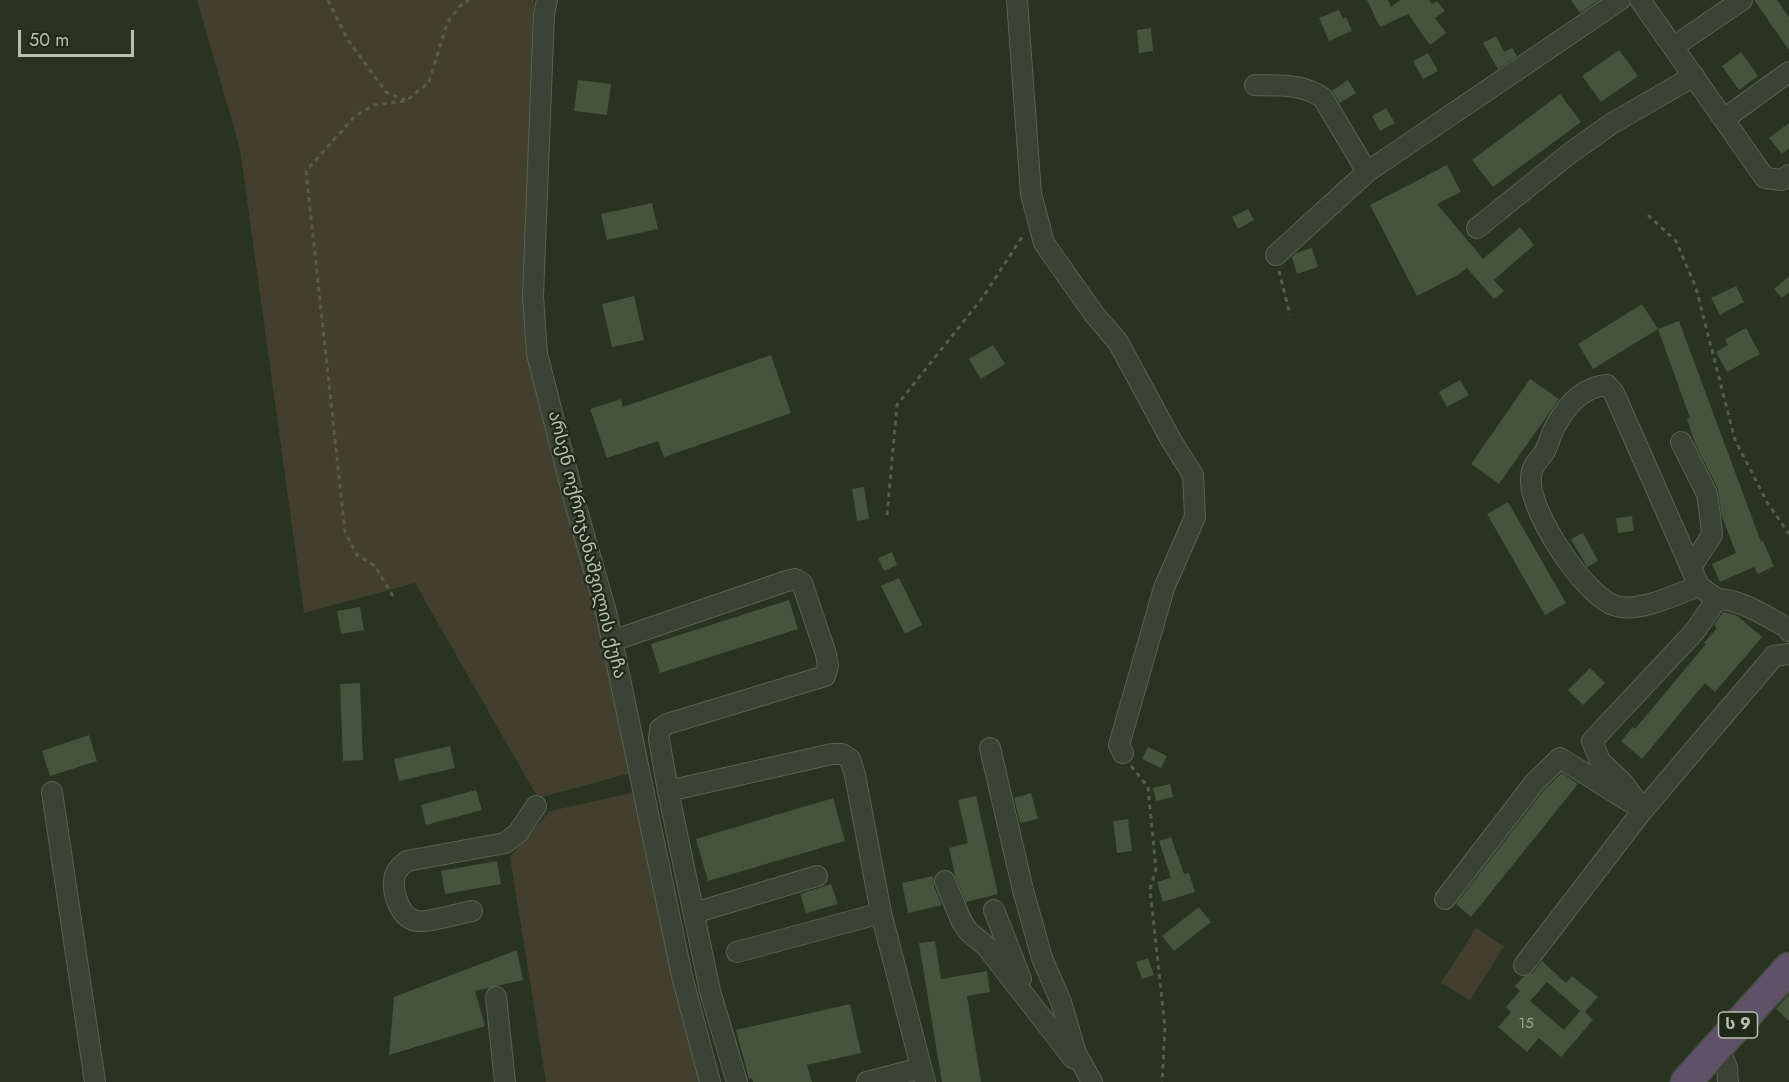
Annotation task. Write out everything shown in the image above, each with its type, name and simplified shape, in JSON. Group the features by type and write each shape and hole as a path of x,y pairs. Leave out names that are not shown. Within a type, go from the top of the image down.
{"highway":[{"name":"ს 9","path":"1686,1082 1789,968"}],"street":[{"name":"არსენ ოქროჯანაშვილის ქუჩა","path":"547,0 544,14 533,296 537,354 612,641 682,976 710,1082"},
{"path":"1017,0 1031,194 1044,243 1094,314 1118,342 1171,440 1193,475 1195,517 1164,588 1119,745 1125,758"},
{"path":"1276,255 1367,172 1620,0"},
{"path":"1640,0 1765,178 1782,180 1789,175"},
{"path":"1673,47 1742,0"},
{"path":"1724,119 1789,72"},
{"path":"1477,228 1569,154 1603,130 1694,76"},
{"path":"1255,85 1301,87 1323,98 1367,172"},
{"path":"1699,586 1636,607 1616,606 1593,592 1577,574 1540,516 1531,485 1531,469 1545,450 1555,426 1572,402 1587,390 1607,386 1614,393 1699,586 1716,599 1729,599 1786,627 1789,631"},
{"path":"1681,442 1707,495 1712,534 1691,567"},
{"path":"612,641 795,579 802,583 826,654 828,666 825,676 667,724 660,729 658,739 710,991 737,1082"},
{"path":"1643,810 1624,784 1600,761 1592,741 1695,632 1716,599"},
{"path":"1524,965 1643,810 1782,655 1759,613"},
{"path":"990,748 1023,890 1042,958 1061,1002 1076,1053 1091,1082"},
{"path":"668,791 832,754 842,754 850,759 881,913 923,1075 867,1082"},
{"path":"1445,899 1535,782 1560,758 1643,810"},
{"path":"52,792 95,1082"},
{"path":"472,911 418,922 408,917 399,906 396,897 395,876 399,867 407,861 505,843 518,833 536,806"},
{"path":"694,913 817,876"},
{"path":"945,881 968,931 986,946 1091,1082"},
{"path":"994,910 1029,1001"},
{"path":"737,952 881,913"},
{"path":"496,997 505,1082"},
{"path":"1718,1047 1727,1067 1728,1082"}],"path":[{"path":"328,0 348,40 386,92 406,101"},
{"path":"393,596 375,566 357,555 345,532 306,171 355,116 374,105 406,101 429,82 447,23 460,6 469,0"},
{"path":"887,515 897,405 983,297 1037,214"},
{"path":"1648,215 1676,241 1696,288 1735,440 1767,502 1789,534"},
{"path":"1276,255 1290,315"},
{"path":"1125,758 1148,787 1156,870 1150,889 1165,1029 1162,1082"}],"shaded area":[{"path":"197,0 534,0 525,345 638,771 538,798 415,583 304,613 240,149"},
{"path":"636,792 701,1082 546,1082 510,857 550,811"},
{"path":"1476,928 1504,946 1470,1000 1441,983"}],"building":[{"path":"1367,0 1388,0 1391,7 1400,0 1429,0 1432,4 1437,1 1445,11 1435,18 1446,33 1430,45 1408,14 1380,27"},
{"path":"1571,0 1599,0 1580,13"},
{"path":"1754,0 1777,0 1789,17 1789,50"},
{"path":"1339,10 1343,19 1346,17 1352,31 1329,41 1319,18"},
{"path":"1151,28 1153,51 1139,53 1137,30"},
{"path":"1496,36 1504,52 1512,48 1517,56 1498,69 1483,43"},
{"path":"1619,50 1638,76 1601,102 1582,76"},
{"path":"1741,52 1758,76 1739,90 1722,66"},
{"path":"1428,53 1438,71 1423,79 1413,61"},
{"path":"578,80 611,84 607,115 574,111"},
{"path":"1348,80 1356,93 1340,103 1332,91"},
{"path":"1560,94 1581,122 1493,187 1472,160"},
{"path":"1386,108 1395,123 1380,131 1372,116"},
{"path":"1789,123 1789,148 1782,154 1769,138"},
{"path":"1447,165 1461,192 1437,204 1483,259 1520,227 1534,245 1494,280 1504,291 1494,299 1467,268 1417,296 1370,205"},
{"path":"652,203 658,229 607,240 601,214"},
{"path":"1248,209 1254,220 1238,229 1232,217"},
{"path":"1312,248 1318,267 1297,274 1292,257 1296,253"},
{"path":"1789,276 1789,292 1782,298 1774,289"},
{"path":"1736,286 1744,302 1720,315 1711,298"},
{"path":"634,296 644,340 612,347 602,304"},
{"path":"1642,304 1658,329 1593,369 1578,344"},
{"path":"1679,321 1761,542 1763,541 1774,566 1758,574 1754,567 1720,582 1712,564 1736,553 1722,517 1718,489 1696,446 1687,419 1690,418 1658,329"},
{"path":"1746,328 1760,354 1727,372 1716,352 1728,345 1725,339"},
{"path":"993,345 1005,364 981,379 969,359"},
{"path":"771,355 791,413 664,457 658,441 607,458 590,409 621,399 623,407"},
{"path":"1530,379 1559,399 1499,484 1471,464"},
{"path":"1460,380 1469,395 1447,407 1439,392"},
{"path":"864,487 869,519 857,521 852,489"},
{"path":"1508,502 1566,603 1545,615 1487,514"},
{"path":"1632,516 1634,531 1618,533 1616,518"},
{"path":"1583,533 1598,561 1587,567 1571,539"},
{"path":"892,552 897,565 884,571 878,558"},
{"path":"899,578 922,625 905,634 881,586"},
{"path":"789,600 798,629 660,673 651,644"},
{"path":"360,607 364,630 341,634 337,611"},
{"path":"1723,612 1736,615 1762,637 1715,692 1705,683 1642,759 1621,741 1633,727 1635,729 1706,644 1704,643 1717,628 1714,625"},
{"path":"1590,668 1605,683 1583,705 1568,690"},
{"path":"360,683 363,760 343,761 340,684"},
{"path":"89,735 97,761 50,776 42,751"},
{"path":"450,746 455,768 399,781 394,759"},
{"path":"1148,747 1167,756 1161,768 1142,759"},
{"path":"1562,773 1578,784 1471,917 1456,904 1544,790"},
{"path":"1170,784 1173,797 1156,801 1153,788"},
{"path":"476,790 482,810 426,825 421,805"},
{"path":"1031,793 1038,819 1020,823 1014,798"},
{"path":"976,796 998,894 966,902 955,875 949,848 968,843 958,800"},
{"path":"833,798 845,841 708,881 696,839"},
{"path":"1128,819 1132,851 1117,853 1113,821"},
{"path":"1171,837 1184,874 1189,873 1195,892 1163,902 1157,882 1171,878 1159,841"},
{"path":"497,861 501,884 445,894 441,871"},
{"path":"933,876 934,886 942,905 908,913 902,883"},
{"path":"831,884 838,904 806,913 800,894"},
{"path":"1199,907 1211,922 1174,951 1162,936"},
{"path":"935,941 941,979 987,971 990,992 967,996 981,1082 942,1082 919,943"},
{"path":"517,950 523,980 475,991 485,1026 389,1055 394,997"},
{"path":"1148,958 1154,975 1142,979 1136,962"},
{"path":"1542,961 1566,983 1572,976 1598,997 1585,1012 1593,1020 1561,1057 1539,1038 1527,1052 1498,1027 1511,1012 1506,1007 1520,991 1515,986 1523,977 1533,973","holes":["1547,982 1580,1011 1564,1030 1530,1001"]},
{"path":"1789,994 1789,1021 1776,1009"},
{"path":"850,1004 861,1053 807,1065 812,1082 753,1082 752,1078 749,1079 736,1030"}]}
